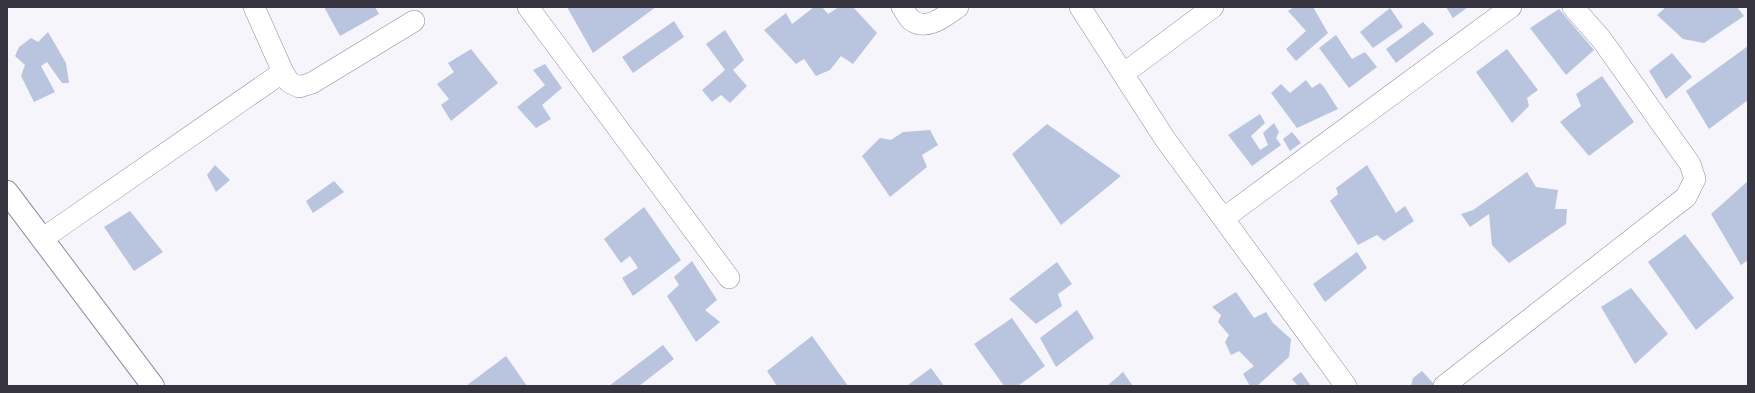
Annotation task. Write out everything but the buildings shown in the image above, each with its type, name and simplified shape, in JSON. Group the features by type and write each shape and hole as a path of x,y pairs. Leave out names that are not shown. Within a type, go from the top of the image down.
{"street":[{"path":"254,7 283,72 289,82 299,87 312,83 414,21"},
{"path":"528,7 729,278"},
{"path":"902,7 912,20 924,25 935,22 958,7"},
{"path":"1080,7 1165,139 1346,386"},
{"path":"1123,74 1213,7"},
{"path":"1224,218 1511,7"},
{"path":"1444,386 1686,197 1695,180 1690,164 1602,40 1573,7"},
{"path":"42,239 283,72"},
{"path":"7,192 148,384"}]}
